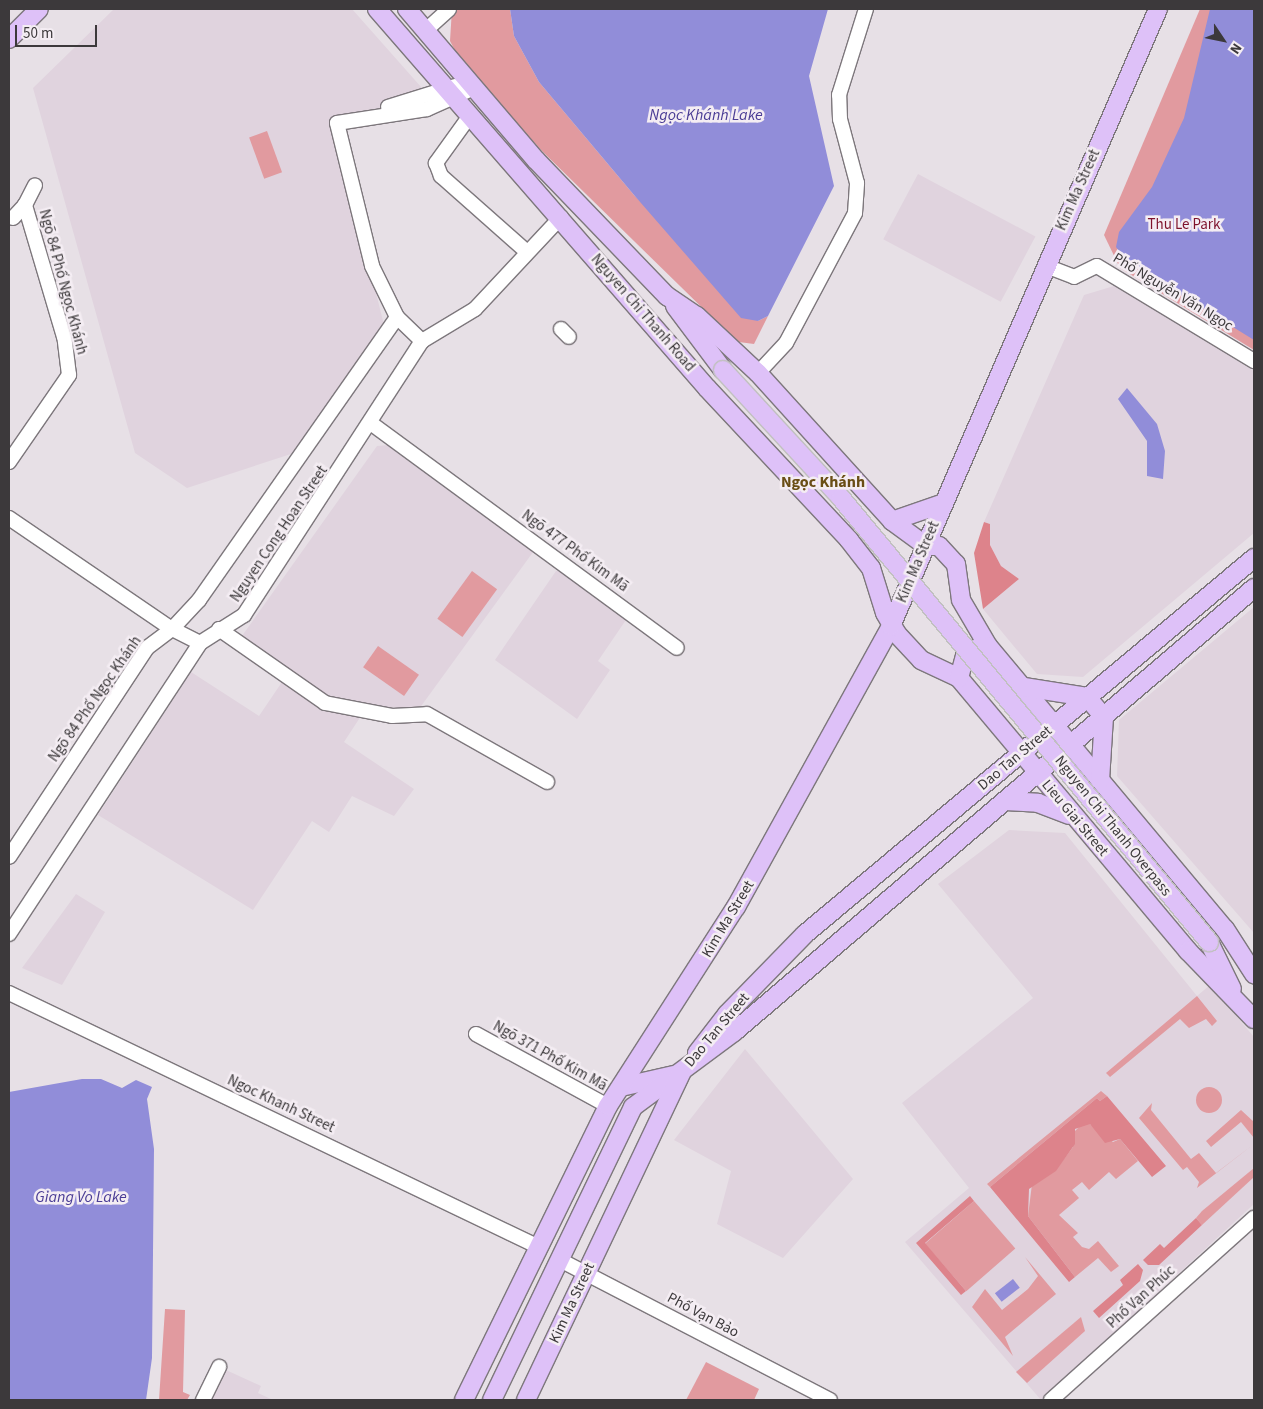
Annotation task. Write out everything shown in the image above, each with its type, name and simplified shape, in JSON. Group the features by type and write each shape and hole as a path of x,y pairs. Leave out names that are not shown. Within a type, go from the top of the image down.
{"main road":[{"path":"9,39 39,9"},
{"name":"Nguyen Chi Thanh Road","path":"378,9 469,117 561,217 648,316 707,388 849,540 872,568 891,626"},
{"name":"Nguyen Chi Thanh Road","path":"407,9 471,85 667,296 697,316 758,374 892,521 926,546 939,546 956,564 961,600 988,646"},
{"name":"Kim Ma Street","path":"465,1400 608,1106 736,907 891,626 1158,9"},
{"name":"Nguyen Chi Thanh Overpass","path":"667,296 723,370 841,498 1209,942 1236,997"},
{"name":"Nguyen Chi Thanh Overpass","path":"648,316 723,370"},
{"path":"892,521 944,503"},
{"path":"849,540 869,538 878,520 877,505"},
{"name":"Dao Tan Street","path":"682,1073 727,1014 805,934 1254,558"},
{"name":"Dao Tan Street","path":"682,1073 1005,801 1072,747 1104,717 1254,588"},
{"name":"Lieu Giai Street","path":"891,626 921,660 959,678 1092,839 1206,971 1236,997 1254,1019"},
{"path":"959,678 965,656 973,648 988,646 1225,929 1254,975"},
{"path":"1024,687 1087,697 1104,717 1100,780"},
{"path":"1007,765 1024,786"},
{"path":"1005,801 1038,803 1074,817"},
{"path":"1092,839 1106,815 1126,811"},
{"name":"Nguyen Chi Thanh Overpass","path":"1209,942 1254,975"},
{"path":"621,1087 682,1073"},
{"name":"Kim Ma Street","path":"492,1400 633,1107 682,1073"},
{"name":"Kim Ma Street","path":"526,1400 682,1073"}],"street":[{"path":"426,30 449,9"},
{"path":"758,374 786,343 855,213 858,191 840,119 839,95 866,9"},
{"path":"422,341 397,317 372,266 337,123 450,94 471,85"},
{"path":"469,117 436,163 441,176 527,252"},
{"name":"Ngõ 84 Phố Ngọc Khánh","path":"9,462 69,375 64,337 26,205 35,185"},
{"path":"13,218 26,205"},
{"name":"Nguyen Cong Hoan Street","path":"9,934 200,643 219,629 244,615 372,424 422,341 465,317 561,217"},
{"name":"Phố Nguyễn Văn Ngọc","path":"1046,266 1074,277 1097,266 1254,360"},
{"name":"Nguyen Cong Hoan Street","path":"172,629 199,600 397,317"},
{"name":"Ngõ 477 Phố Kim Mã","path":"372,424 677,648"},
{"path":"9,518 172,629 200,643"},
{"name":"Ngõ 84 Phố Ngọc Khánh","path":"9,857 147,648 172,629"},
{"path":"219,629 325,703 392,716 428,714 547,782"},
{"name":"Ngoc Khanh Street","path":"9,993 539,1247"},
{"name":"Ngõ 371 Phố Kim Mã","path":"476,1034 608,1106"},
{"name":"Phố Vạn Phúc","path":"1051,1400 1254,1218"},
{"name":"Phố Vạn Bảo","path":"560,1260 830,1400"},
{"path":"203,1400 219,1367"}],"shaded area":[{"path":"114,9 352,9 437,105 335,128 384,325 294,453 187,488 135,453 33,88"},
{"path":"918,174 1035,236 1001,302 883,239"},
{"path":"1114,286 1254,371 1254,533 1083,677 1037,674 983,609 1019,579 1001,566 990,545 990,524 984,522 1084,295"},
{"path":"390,445 536,548 419,709 337,704 242,636 377,446"},
{"path":"984,522 990,524 990,545 1001,566 1019,579 983,609 974,553"},
{"path":"556,571 563,571 630,614 598,661 610,670 577,719 495,660"},
{"path":"1254,607 1254,933 1117,776 1119,720"},
{"path":"191,672 259,716 282,682 318,706 361,716 344,742 414,789 394,816 352,796 329,832 312,821 253,910 98,815"},
{"path":"1009,830 1065,833 1197,996 1210,985 1254,1037 1254,1204 1041,1400 905,1242 969,1188 902,1103 1033,998 938,884"},
{"path":"76,894 105,912 62,985 22,968"},
{"path":"745,1049 853,1179 783,1258 717,1224 731,1171 674,1140"},
{"path":"1107,1096 1166,1166 1152,1177 1120,1139 1105,1143 1090,1124 1075,1129 1075,1144 1056,1171 1029,1189 1028,1216 1075,1277 1069,1282 990,1187 1097,1098 1100,1101"},
{"path":"970,1196 974,1201 925,1243 966,1291 961,1295 916,1243"},
{"path":"1196,1218 1202,1225 1159,1265 1148,1265 1143,1260 1160,1244 1164,1248"},
{"path":"1138,1264 1143,1270 1140,1281 1099,1318 1093,1311 1123,1285 1120,1280"},
{"path":"226,1370 261,1386 258,1393 273,1400 212,1400"}],"green space":[{"path":"452,9 510,9 514,36 539,82 634,195 758,321 768,316 754,344 739,342 727,332 542,151 460,60 450,41"},
{"name":"Thu Le Park","path":"1200,9 1254,9 1254,350 1120,268 1104,235"},
{"path":"267,131 282,172 264,179 249,137"},
{"path":"472,571 497,589 462,637 437,619"},
{"path":"378,646 419,675 404,696 363,667"},
{"path":"1197,996 1217,1021 1212,1026 1206,1019 1189,1028 1180,1019 1110,1077 1106,1073"},
{"path":"1209,1087 1218,1091 1222,1100 1218,1109 1209,1113 1200,1109 1196,1100 1200,1091"},
{"path":"1101,1091 1107,1096 1100,1101 1097,1098 990,1187 987,1184"},
{"path":"1152,1103 1151,1110 1191,1159 1199,1153 1216,1173 1254,1144 1197,1188 1199,1182 1187,1167 1183,1170 1139,1118"},
{"path":"1241,1110 1254,1122 1254,1138 1241,1122 1211,1147 1206,1141"},
{"path":"1082,1124 1090,1124 1113,1142 1120,1139 1138,1161 1116,1179 1109,1172 1089,1190 1082,1182 1072,1190 1079,1198 1059,1215 1078,1233 1073,1237 1082,1247 1089,1249 1098,1241 1119,1266 1111,1272 1098,1258 1075,1277 1028,1216 1032,1184 1058,1167 1073,1147 1073,1133"},
{"path":"1254,1168 1254,1177 1202,1225 1196,1218 1202,1211"},
{"path":"974,1201 1015,1249 966,1291 925,1244"},
{"path":"1025,1257 1056,1294 1005,1337 1013,1356 972,1307 985,1289 1002,1310 1028,1289 1038,1276"},
{"path":"165,1309 185,1310 183,1392 190,1395 187,1400 159,1400"},
{"path":"1081,1317 1085,1331 1027,1383 1016,1372"},
{"path":"706,1362 759,1389 754,1400 686,1400"}],"water":[{"name":"Ngọc Khánh Lake","path":"510,9 828,9 809,76 834,186 768,316 758,321 741,318 539,82 514,36"},
{"name":"Thu Le Park","path":"1210,9 1254,9 1254,340 1126,261 1116,247 1119,232 1152,187 1184,118"},
{"path":"1127,388 1157,424 1165,451 1163,479 1147,476 1147,441 1118,399"},
{"name":"Giang Vo Lake","path":"82,1079 101,1079 122,1088 136,1080 152,1087 147,1099 154,1149 152,1358 146,1400 9,1400 9,1092"},
{"path":"1013,1279 1020,1288 1002,1302 995,1293"}],"district":[{"name":"Ngọc Khánh","path":"823,482"}]}
